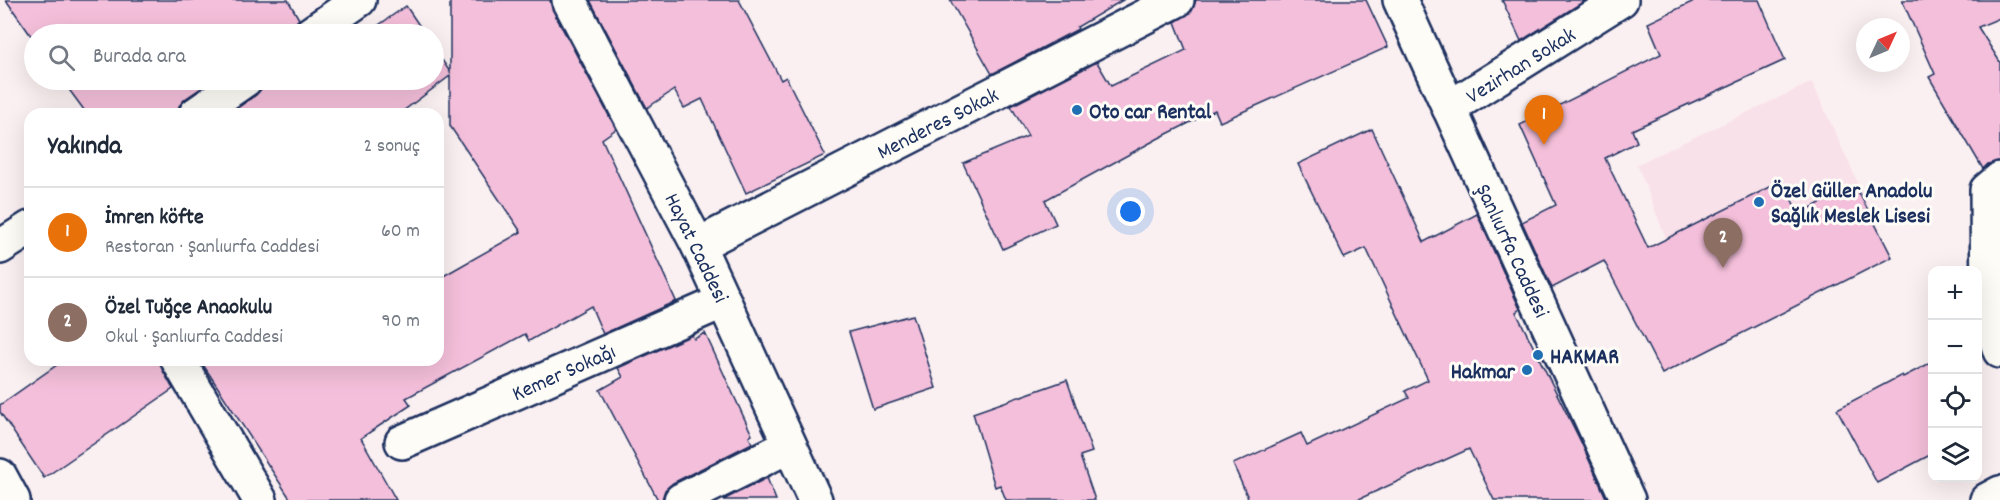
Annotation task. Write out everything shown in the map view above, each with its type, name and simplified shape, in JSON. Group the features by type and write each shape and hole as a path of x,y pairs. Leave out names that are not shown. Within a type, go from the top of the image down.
{"street":[{"path":"324,24 359,0"},
{"name":"Hayat Caddesi","path":"569,0 698,245 815,500"},
{"name":"Menderes Sokak","path":"698,245 1176,0"},
{"name":"Şanlıurfa Caddesi","path":"1400,0 1628,500"},
{"name":"Vezirhan Sokak","path":"1449,108 1621,0"},
{"path":"205,108 231,90"},
{"path":"2000,179 1987,190 1988,313 2000,351"},
{"path":"0,247 24,232"},
{"name":"Kemer Sokağı","path":"402,442 724,301"},
{"path":"182,366 260,500"},
{"path":"681,500 789,446"},
{"path":"0,476 13,500"},
{"path":"1987,500 2000,493"}],"shaded area":[{"name":"Özel Güller Anadolu Sağlık Meslek Lisesi","path":"1812,82 1892,257 1662,374 1608,269 1666,239 1637,164"}],"building":[{"path":"6,0 288,0 299,19 295,24 24,26"},
{"path":"450,0 550,0 552,9 616,129 602,139 676,301 603,334 591,306 529,341 525,334 406,398 411,405 361,438 396,500 291,500 204,366 444,366 444,276 521,232 450,126 450,76 444,80 444,63 450,72"},
{"path":"590,0 739,0 781,80 786,77 825,155 746,193 702,99 684,108 674,90 647,108"},
{"path":"950,0 1123,0 1077,27 1078,29 992,74"},
{"path":"1196,0 1366,0 1388,47 1220,122 1215,110 1159,138 1045,200 1056,224 1003,249 963,163 1028,136 1011,106 1097,62 1111,86 1186,50 1175,22 1192,11"},
{"path":"1502,0 1586,0 1521,41"},
{"path":"1696,0 1759,0 1785,60 1632,130 1637,142 1605,158 1648,248 1782,181 1799,214 1855,185 1892,257 1662,374 1604,261 1552,288 1522,222 1556,205 1520,125 1661,54 1648,23"},
{"path":"1902,0 2000,0 2000,18 1978,27 2000,62 2000,161 1988,164 1983,169 1929,77 1935,74"},
{"path":"406,6 418,24 380,24"},
{"path":"69,90 198,90 185,99 179,108 83,108"},
{"path":"260,90 431,90 407,108 238,108"},
{"path":"1372,129 1424,242 1477,214 1520,309 1516,312 1580,440 1607,500 1494,500 1469,449 1357,500 1249,500 1233,464 1301,433 1307,446 1409,398 1405,391 1428,380 1366,248 1344,258 1298,164"},
{"path":"913,315 936,388 873,409 849,332"},
{"path":"705,333 752,435 749,437 752,443 673,483 665,490 662,500 658,500 600,390 623,377 618,368 692,335 694,339"},
{"path":"1928,364 1928,456 1877,483 1837,409 1902,375 1903,377"},
{"path":"55,366 161,366 173,389 44,478 0,412 0,405"},
{"path":"1067,380 1092,452 1080,456 1095,500 1006,500 1000,485 995,487 973,413"},
{"path":"767,478 776,500 723,500"}],"place":[{"name":"Oto car Rental","path":"1077,110"},
{"name":"İmren köfte","path":"1544,145"},
{"name":"Özel Güller Anadolu Sağlık Meslek Lisesi","path":"1759,202"},
{"name":"Özel Tuğçe Anaokulu","path":"1723,268"},
{"name":"HAKMAR","path":"1538,355"},
{"name":"Hakmar","path":"1527,370"}]}
